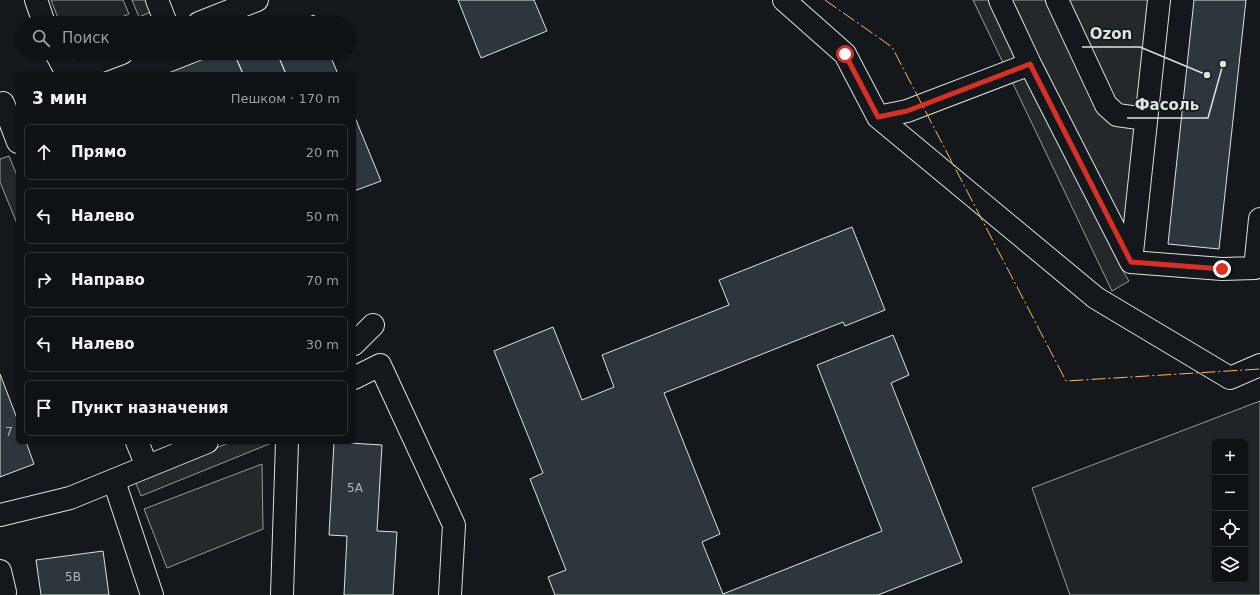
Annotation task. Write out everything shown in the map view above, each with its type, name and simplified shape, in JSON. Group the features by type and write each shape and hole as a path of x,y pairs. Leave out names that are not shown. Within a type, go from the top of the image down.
{"street":[{"path":"36,0 42,16"},
{"path":"158,0 164,16"},
{"path":"216,16 256,0"},
{"path":"784,0 845,54 878,117 1096,298 1230,378 1260,365"},
{"path":"1000,0 1030,64 1131,262"},
{"path":"1057,0 1106,105 1117,115 1146,119"},
{"path":"1131,262 1158,0"},
{"path":"60,60 66,72"},
{"path":"72,72 104,60"},
{"path":"878,117 907,111 1030,64"},
{"path":"0,104 3,103 16,137"},
{"path":"1131,262 1222,269 1255,268 1260,219"},
{"path":"356,342 373,325"},
{"path":"356,377 380,365 454,525 450,595"},
{"path":"138,444 147,466"},
{"path":"0,515 70,498 202,444"},
{"path":"282,595 286,444"},
{"path":"114,481 152,595"},
{"path":"0,571 5,592 0,594"}],"shaded area":[{"path":"51,0 123,0 129,14 124,16 57,16"},
{"path":"132,0 149,0 153,11 139,16"},
{"path":"973,0 1151,0 1121,268 1129,281 1112,291"},
{"path":"9,156 16,173 16,221 0,182 0,159"},
{"path":"1260,401 1260,595 1070,595 1032,488"},
{"path":"226,444 269,444 141,496 135,481"},
{"path":"262,464 263,529 167,568 144,509"}],"building":[{"path":"458,0 534,0 547,31 481,58"},
{"path":"1194,0 1246,0 1219,249 1168,244"},
{"path":"201,60 237,60 242,72 171,72"},
{"path":"237,60 280,60 285,72 242,72"},
{"path":"280,60 332,60 337,72 285,72"},
{"path":"356,120 381,181 356,190"},
{"path":"852,227 885,310 845,326 843,322 664,393 720,534 702,542 723,594 882,531 817,365 893,335 909,375 891,383 962,562 878,595 555,595 548,577 566,570 530,479 543,473 494,351 553,327 582,400 614,387 602,355 729,305 719,280"},
{"path":"0,374 16,416 16,444 27,444 34,464 0,477"},
{"path":"334,444 382,445 377,531 397,532 393,595 344,595 347,536 329,535"},
{"path":"103,551 109,595 41,595 36,560"}],"power":[{"path":"825,0 892,47 1066,381 1260,369"}],"place":[{"name":"Фасоль","path":"1223,64"},
{"name":"Ozon","path":"1207,75"}],"route":[{"path":"845,54 878,117 907,111 1030,64 1131,262 1222,269"}]}
